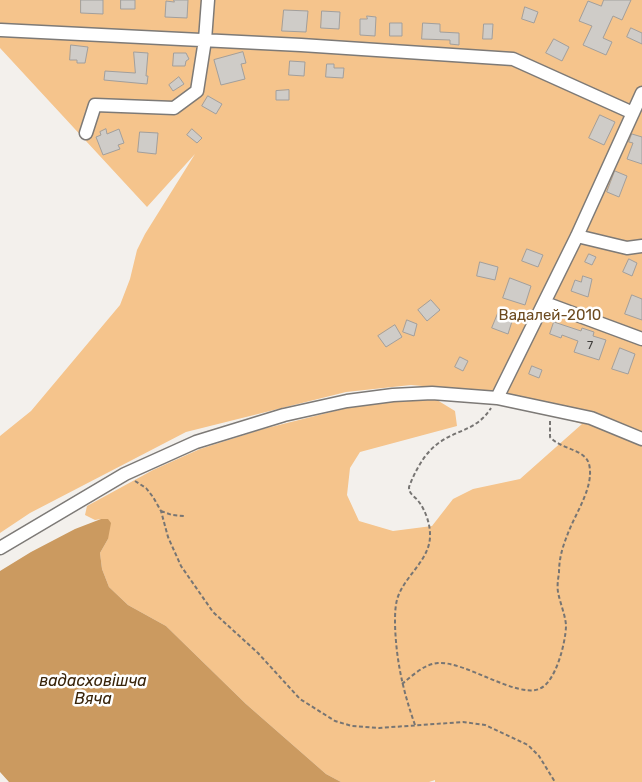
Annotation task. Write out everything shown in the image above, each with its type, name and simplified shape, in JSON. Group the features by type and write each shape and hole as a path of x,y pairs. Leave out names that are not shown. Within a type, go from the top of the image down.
{"street":[{"path":"86,133 95,105 174,108 197,92 205,40 208,0"},
{"path":"1,30 205,40 513,59 633,113"},
{"path":"497,398 577,236 642,93"},
{"path":"577,236 626,248 642,246"},
{"path":"544,303 642,340"},
{"path":"0,548 126,474 205,439 284,415 347,401 393,394 432,393 497,398 591,418 642,439"}],"path":[{"path":"415,725 402,684 395,644 395,609 398,595 406,580 425,556 429,547 430,534 428,521 419,501 411,494 409,487 426,456 439,443 475,426 486,417 497,398"},
{"path":"402,684 428,666 437,663 450,664 509,686 532,691 547,685 555,672 566,623 558,590 559,560 567,534 584,499 590,474 589,463 585,457 578,452 561,446 550,437 551,409"},
{"path":"126,474 146,488 153,497 161,511 168,537 181,566 213,612 258,653 300,699 335,721 352,726 379,728 463,722 485,725 528,745 539,756 555,782"},
{"path":"161,511 172,516 184,516"}],"green space":[{"name":"Вадалей-2010","path":"0,0 642,0 642,782 435,782 435,780 429,782 341,782 326,774 246,704 166,626 128,605 109,587 102,569 100,553 108,539 101,519 95,520 85,515 87,506 153,470 200,449 263,429 347,408 401,400 437,400 455,411 457,426 360,452 350,468 347,495 359,521 393,531 432,526 453,499 473,489 520,479 582,424 478,392 456,389 411,385 346,392 186,432 30,513 0,533 0,436 31,411 120,305 130,279 137,250 195,154 147,207 0,48"}],"water":[{"name":"вадасховішча Вяча","path":"101,519 108,519 111,523 108,539 100,553 102,569 109,587 128,605 166,626 246,704 326,774 341,782 9,782 0,772 0,571 75,529"}],"building":[{"path":"81,0 103,0 103,14 81,13"},
{"path":"121,0 135,0 135,9 121,9"},
{"path":"174,0 188,0 187,18 165,17 166,1 174,2"},
{"path":"604,0 631,0 622,20 613,16 603,38 612,42 606,55 583,45 592,26 579,21 588,1 601,6"},
{"path":"525,7 538,12 534,23 522,19"},
{"path":"284,10 308,11 306,32 282,31"},
{"path":"322,11 340,12 339,29 321,28"},
{"path":"367,16 376,17 375,36 360,35 360,19 367,19"},
{"path":"390,23 402,23 402,36 390,36"},
{"path":"423,23 440,24 440,32 459,33 459,45 450,44 450,40 422,39"},
{"path":"484,24 493,24 492,39 483,39"},
{"path":"631,28 642,33 642,44 627,37"},
{"path":"554,39 569,47 562,61 546,53"},
{"path":"71,45 88,47 85,63 77,63 77,60 70,60"},
{"path":"134,52 148,53 147,84 104,80 105,71 135,73"},
{"path":"243,52 246,63 241,64 245,79 221,85 214,60"},
{"path":"174,53 186,53 189,59 186,61 185,66 173,66"},
{"path":"290,61 305,62 304,76 289,75"},
{"path":"327,64 334,64 334,68 344,68 343,78 326,77"},
{"path":"179,77 184,84 173,91 169,85"},
{"path":"289,90 289,100 276,100 276,91"},
{"path":"208,96 222,104 216,114 202,106"},
{"path":"600,115 615,122 604,145 589,138"},
{"path":"106,129 107,134 119,129 124,143 118,145 120,149 103,155 96,137 101,135 100,132"},
{"path":"192,129 202,138 197,143 187,135"},
{"path":"140,132 158,133 156,154 138,152"},
{"path":"632,134 642,137 642,164 627,159 633,143 629,142"},
{"path":"615,171 627,176 619,197 607,192"},
{"path":"527,249 543,255 538,267 522,261"},
{"path":"589,254 596,257 592,265 585,262"},
{"path":"629,259 637,263 632,276 623,272"},
{"path":"480,262 498,267 495,280 477,276"},
{"path":"583,276 592,279 588,297 571,291 575,280 581,282"},
{"path":"510,278 531,286 525,305 503,298"},
{"path":"632,295 642,299 642,320 625,314"},
{"path":"431,300 440,310 427,321 418,310"},
{"path":"499,311 514,315 508,334 492,328"},
{"path":"407,320 417,324 414,336 403,332"},
{"path":"554,322 581,331 582,328 594,332 593,336 606,340 599,360 574,352 578,341 562,335 561,338 550,334"},
{"path":"395,325 402,337 386,347 378,336"},
{"path":"620,348 635,354 628,374 612,369"},
{"path":"460,357 468,361 463,371 455,367"},
{"path":"532,366 542,370 539,378 529,374"}]}
